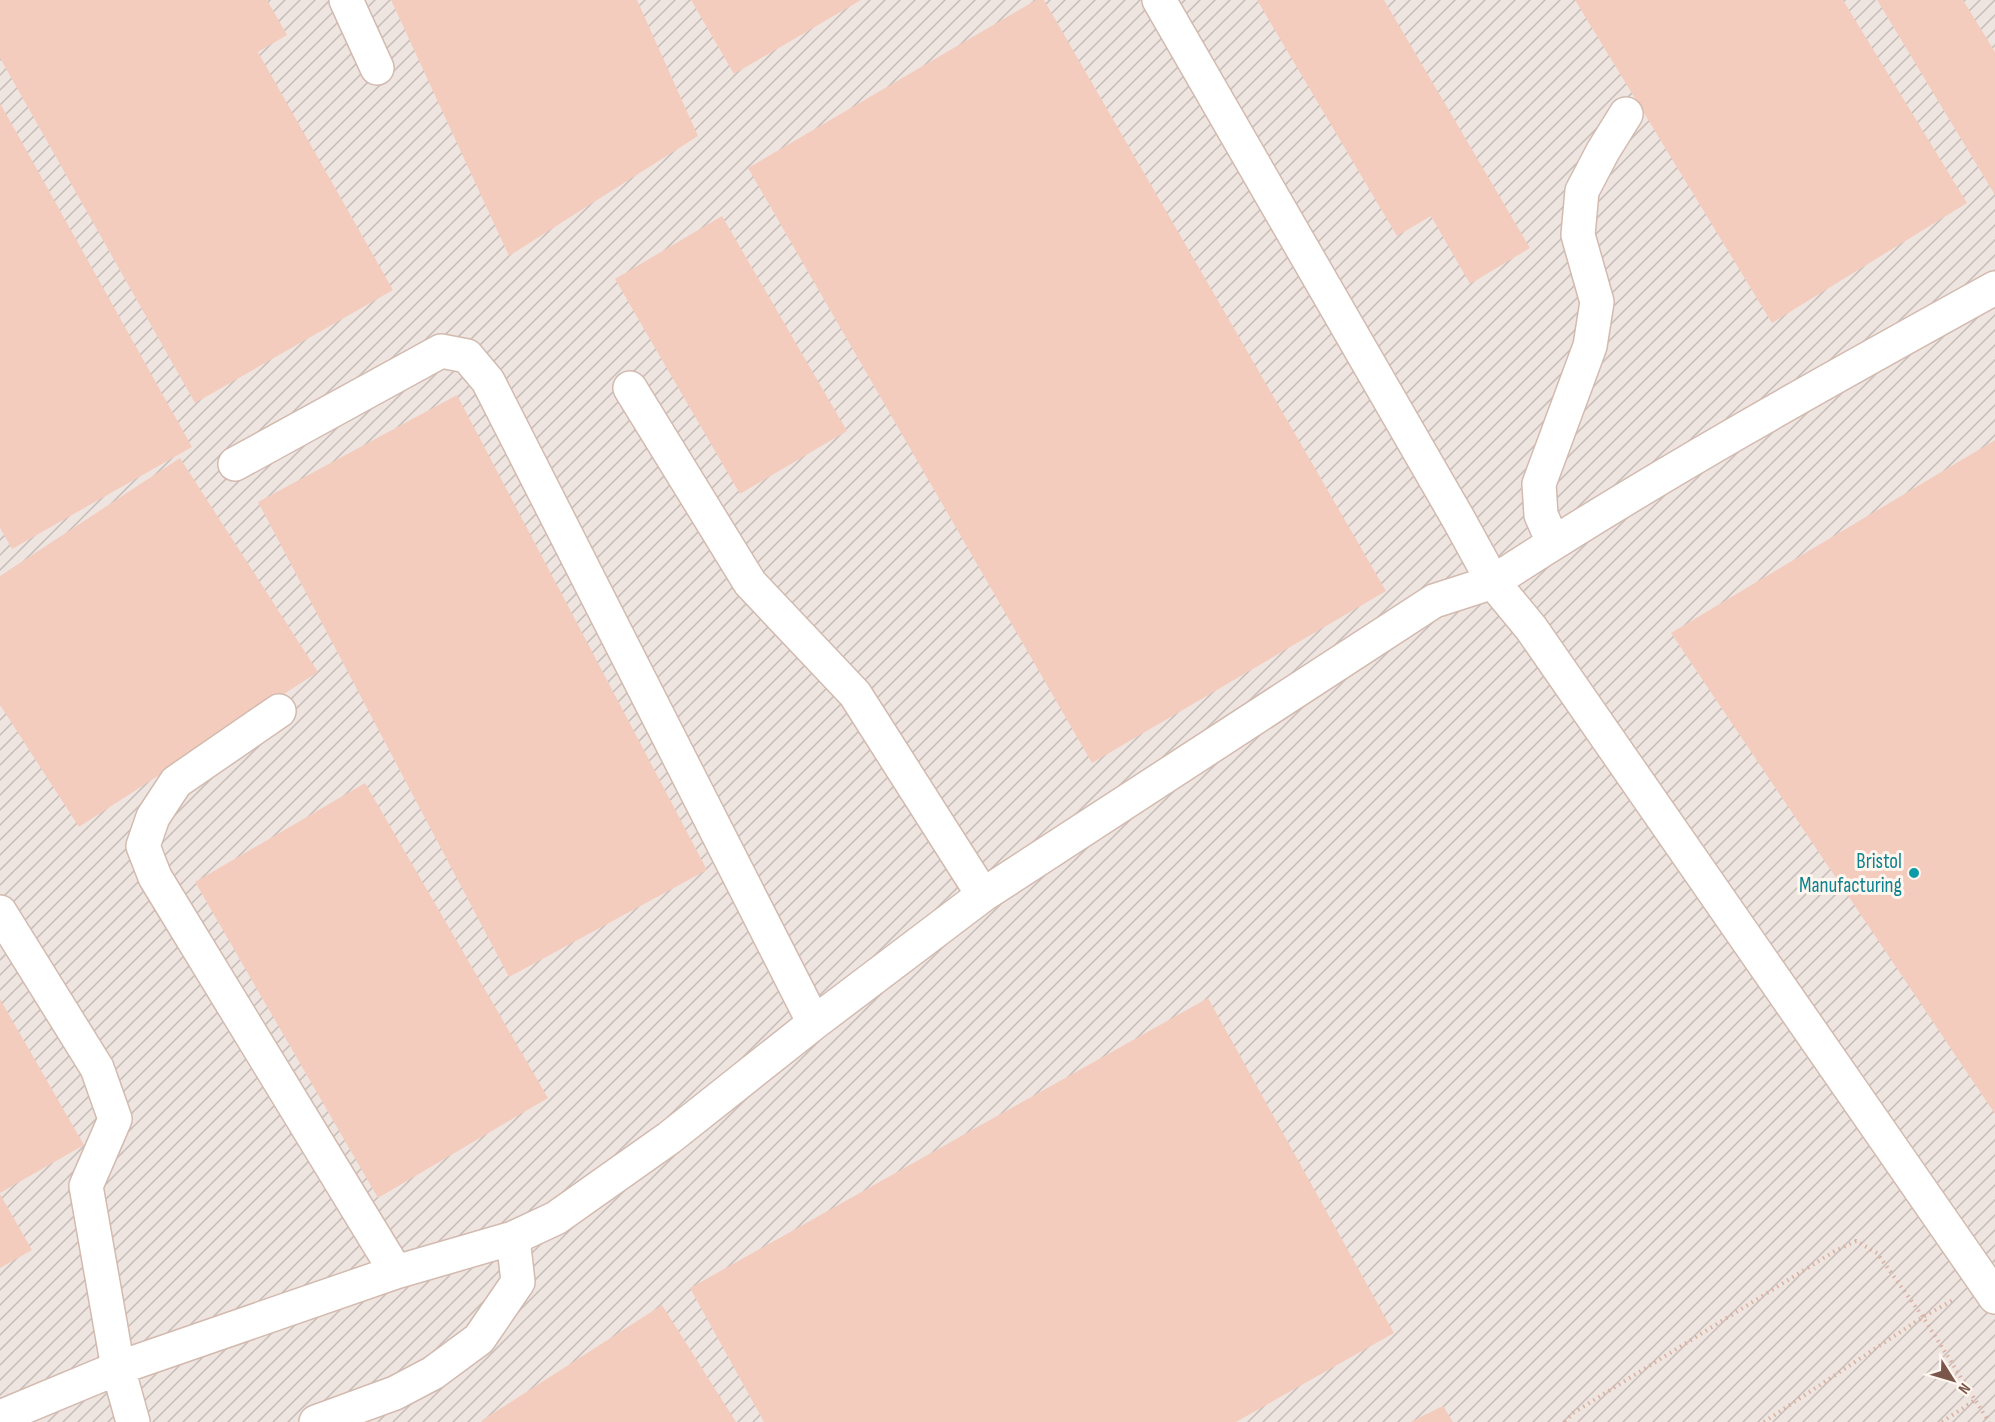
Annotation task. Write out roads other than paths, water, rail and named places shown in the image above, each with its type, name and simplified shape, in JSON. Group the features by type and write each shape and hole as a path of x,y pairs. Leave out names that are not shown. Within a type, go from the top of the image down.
{"street":[{"path":"346,0 377,68"},
{"path":"1158,0 1492,582 1531,628 1992,1285"},
{"path":"1553,542 1541,515 1539,484 1590,346 1597,302 1578,235 1582,191 1626,114"},
{"path":"0,1418 118,1368 396,1272 513,1238 556,1218 669,1138 814,1023 983,895 1434,601 1492,582 1553,542 1756,421 1995,288"},
{"path":"235,464 441,351 467,356 488,381 814,1023"},
{"path":"630,388 750,583 855,694 983,895"},
{"path":"279,711 176,782 153,817 143,846 155,877 396,1272"},
{"path":"0,912 97,1068 115,1119 86,1186 118,1368 133,1422"},
{"path":"316,1422 395,1393 433,1373 479,1339 518,1282 513,1238"}],"place":[{"name":"Bristol Manufacturing","path":"1914,873"}]}
